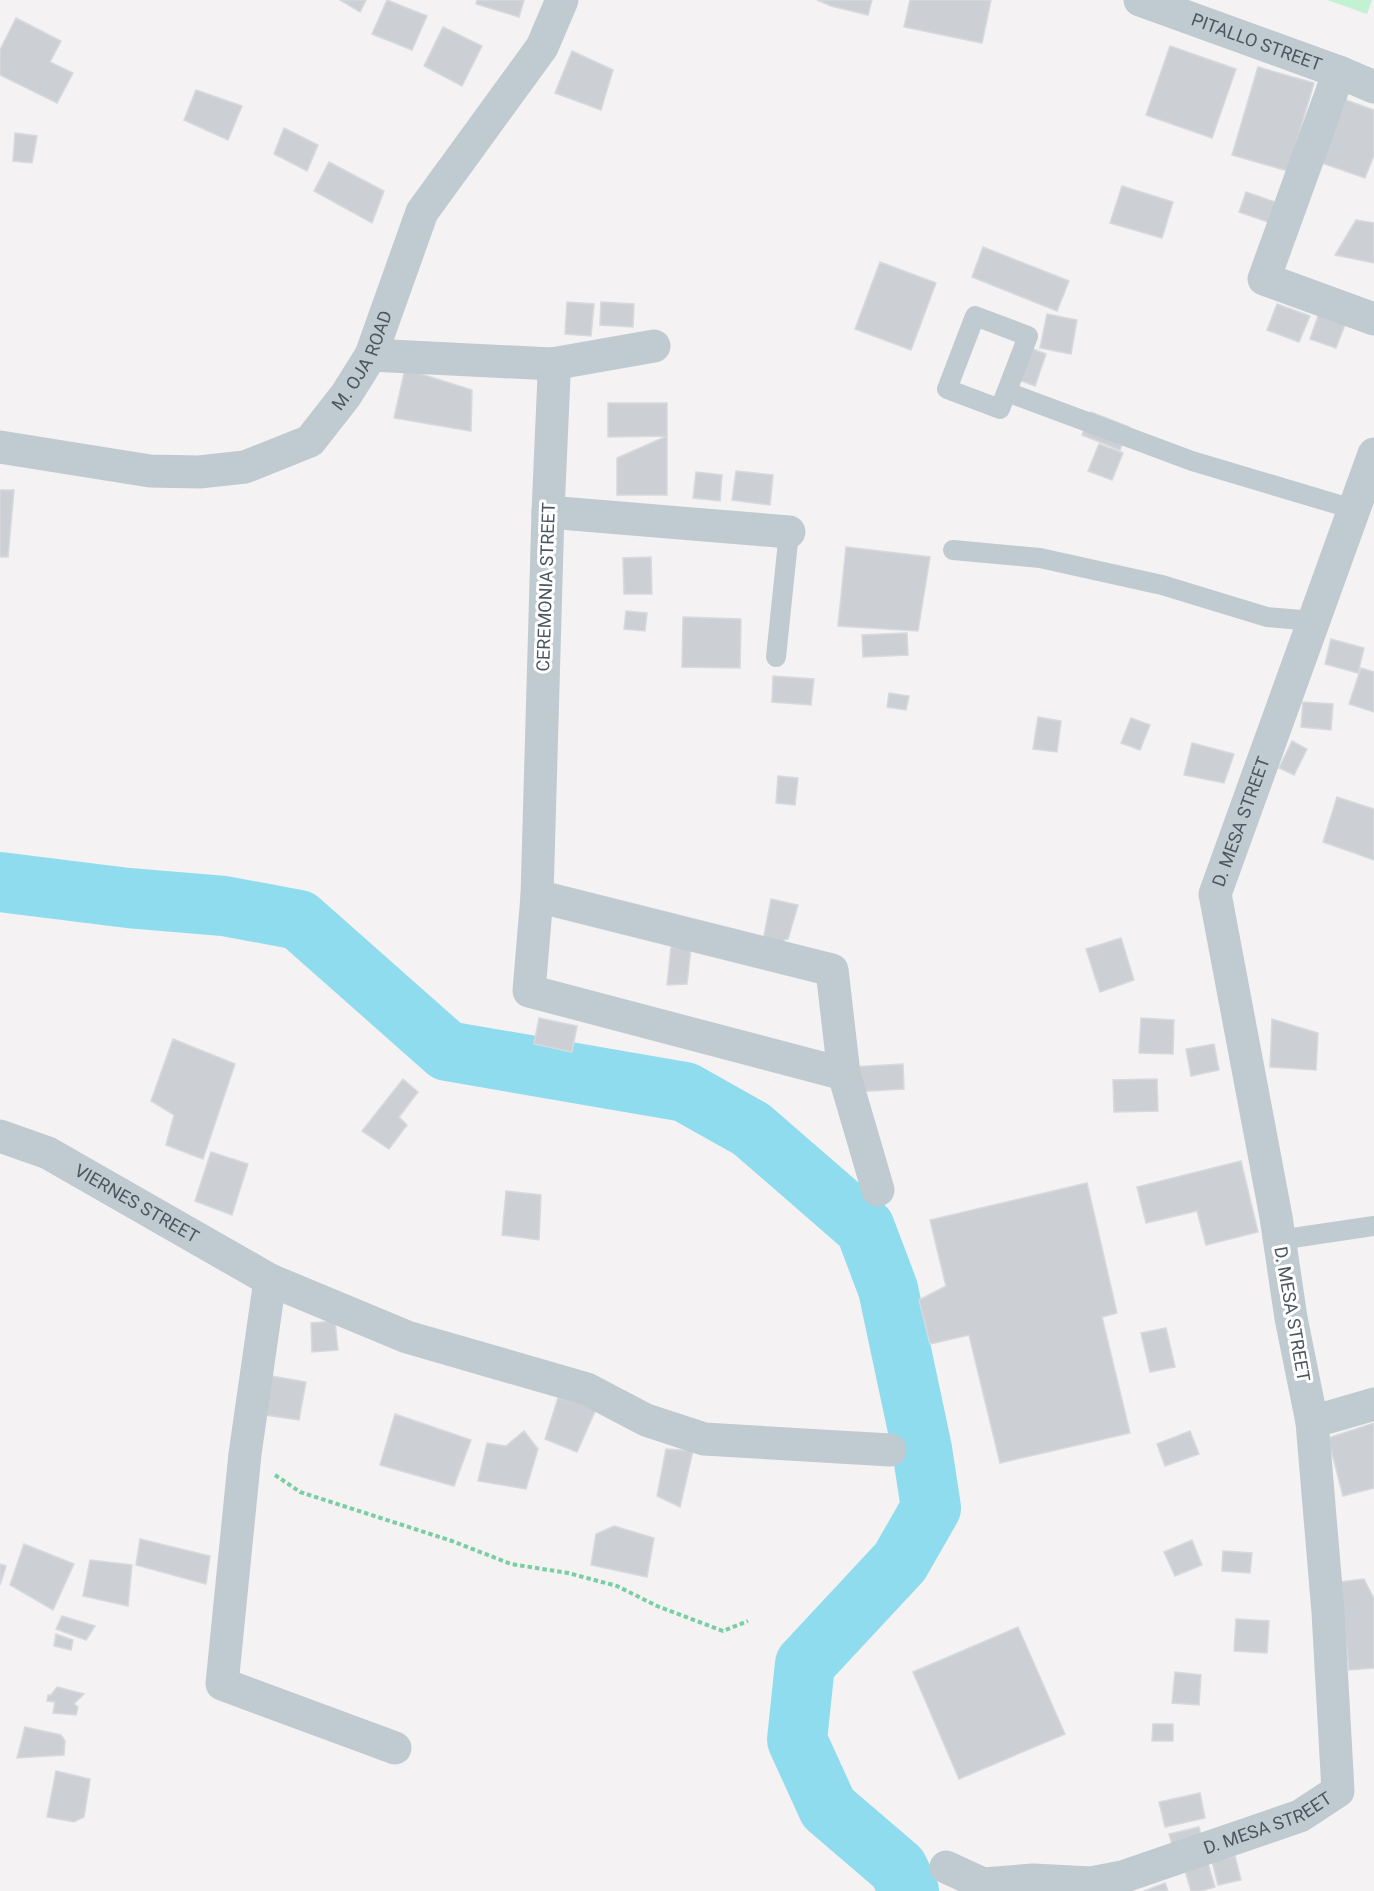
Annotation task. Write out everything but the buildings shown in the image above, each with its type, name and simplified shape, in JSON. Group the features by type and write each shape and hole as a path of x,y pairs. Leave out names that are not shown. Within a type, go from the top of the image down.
{"street":[{"name":"M. OJA ROAD","path":"0,447 150,471 199,472 245,467 310,441 346,395 371,355 422,212 542,47 562,0"},
{"name":"PITALLO STREET","path":"1140,0 1339,72 1374,87"},
{"path":"1339,72 1264,279 1374,319"},
{"path":"371,355 552,364 654,346"},
{"name":"CEREMONIA STREET","path":"552,364 554,376 537,896 528,991 844,1074"},
{"name":"D. MESA STREET","path":"946,1867 984,1884 1033,1880 1090,1883 1112,1880 1300,1816 1338,1791 1328,1612 1312,1422 1291,1318 1279,1240 1215,894 1374,454"},
{"path":"548,512 789,532"},
{"path":"537,896 832,970 844,1074 878,1190"},
{"name":"VIERNES STREET","path":"0,1136 48,1153 270,1280 407,1336 587,1389 646,1420 704,1439 890,1450"},
{"path":"270,1280 245,1454 222,1684 395,1748"},
{"path":"1312,1422 1374,1404"}],"lane":[{"path":"975,316 1028,336 1007,392 1000,409 947,389 975,316"},
{"path":"1007,392 1192,461 1353,509"},
{"path":"776,657 789,532"},
{"path":"953,550 1040,558 1162,585 1267,618 1313,621"},
{"path":"1279,1240 1374,1226"}],"path":[{"path":"245,1454 300,1492 452,1541 511,1564 568,1573 617,1586 657,1605 723,1631 748,1621"}],"green space":[{"path":"1327,0 1372,0 1367,14"}],"waterway":[{"path":"0,882 128,898 224,906 299,920 447,1051 685,1092 751,1129 865,1228 888,1289 922,1449 931,1508 900,1562 805,1664 797,1740 828,1808 898,1868 909,1891"}]}
